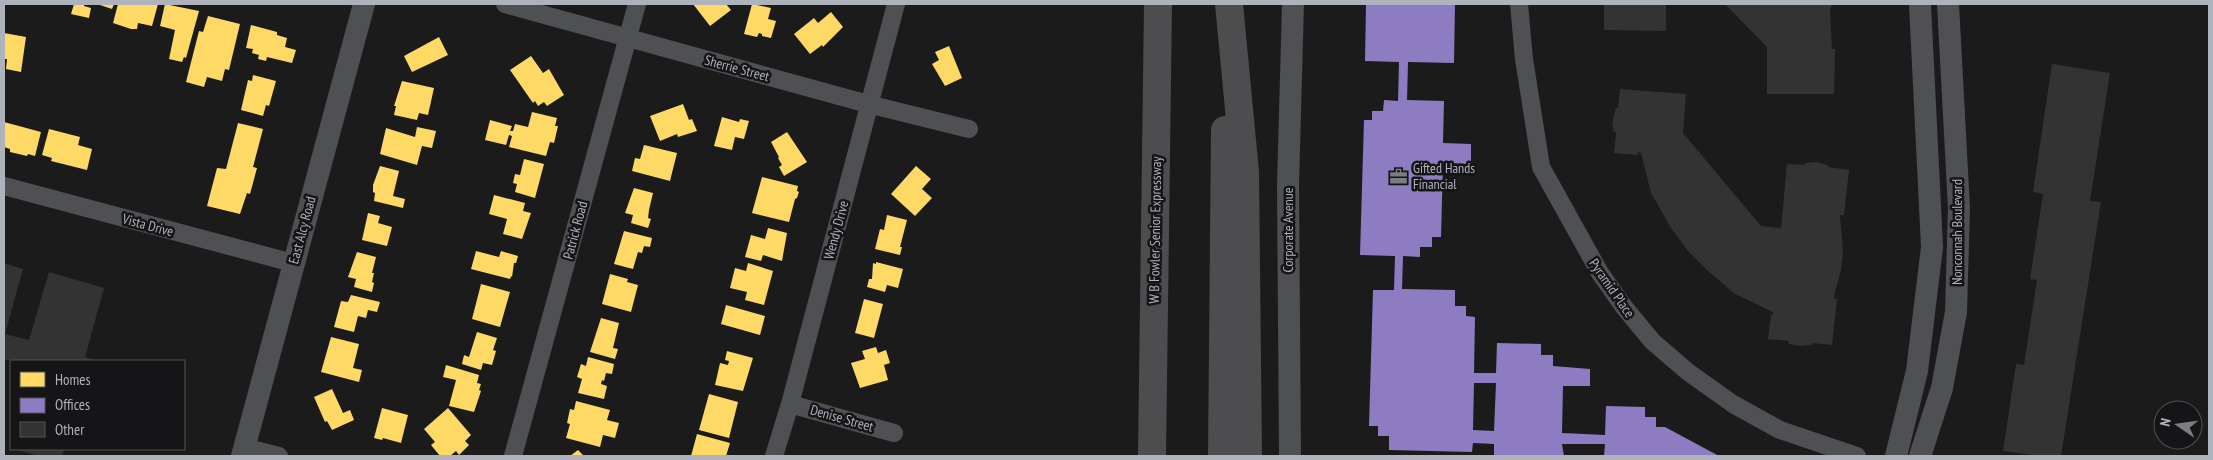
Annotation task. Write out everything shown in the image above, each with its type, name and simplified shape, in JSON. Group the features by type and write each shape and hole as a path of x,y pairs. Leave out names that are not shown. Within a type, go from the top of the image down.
{"highway":[{"name":"W B Fowler Senior Expressway","path":"1152,456 1158,4"},
{"path":"1222,456 1228,4"},
{"path":"1228,4 1245,172 1248,456"}],"street":[{"name":"East Alcy Road","path":"243,452 361,4"},
{"name":"Sherrie Street","path":"505,4 868,104 969,129"},
{"name":"Patrick Road","path":"513,456 637,4"},
{"name":"Wendy Drive","path":"774,456 790,404 896,4"},
{"name":"Corporate Avenue","path":"1290,456 1288,185 1293,4"},
{"name":"Pyramid Place","path":"1519,4 1524,59 1541,167 1600,273 1624,307 1652,341 1688,372 1733,404 1780,430 1857,456"},
{"name":"Nonconnah Boulevard","path":"1896,456 1917,371 1932,247 1920,4"},
{"name":"Nonconnah Boulevard","path":"1920,456 1942,388 1956,312 1959,208 1948,4"},
{"name":"Vista Drive","path":"4,186 293,263"},
{"name":"Denise Street","path":"790,404 894,433"},
{"path":"243,452 279,456"}],"building: Homes":[{"path":"74,4 84,4 84,6 91,8 89,18 71,14"},
{"path":"97,4 114,4 112,9"},
{"path":"118,4 158,4 152,26 138,23 137,29 131,29 113,23"},
{"path":"165,4 199,11 186,58 184,57 182,62 169,59 175,30 160,26"},
{"path":"693,4 726,4 731,10 710,26"},
{"path":"752,4 771,8 768,19 776,21 771,38 762,36 759,33 757,37 744,34"},
{"path":"831,12 843,27 823,47 822,45 810,54 794,34 814,18 818,23"},
{"path":"208,16 240,24 229,70 225,69 222,81 207,77 204,87 186,82 199,31 203,32"},
{"path":"251,25 277,32 277,35 287,38 285,47 296,50 292,63 267,57 266,61 258,59 259,55 252,53 253,49 246,48"},
{"path":"4,33 26,37 21,72 6,69 7,59 4,59"},
{"path":"439,37 448,55 412,72 404,56"},
{"path":"949,46 962,78 945,86 932,64 939,60 935,52"},
{"path":"531,56 543,73 549,69 564,95 547,106 544,102 538,106 535,101 533,103 510,70"},
{"path":"253,75 276,81 269,106 266,105 263,116 241,110 248,80 252,81"},
{"path":"402,81 434,88 428,115 419,113 417,120 394,115 396,106 394,106"},
{"path":"683,104 689,120 692,119 697,131 678,137 677,134 660,141 650,116"},
{"path":"532,112 557,118 555,126 558,126 554,143 550,142 546,156 509,147 512,136 509,135 506,145 485,140 490,120 512,126 510,131 513,131 515,124 528,127"},
{"path":"722,117 739,122 740,119 749,121 744,139 735,137 732,150 714,146"},
{"path":"4,122 41,132 35,156 10,152 10,149 4,147"},
{"path":"238,123 263,129 253,167 257,168 250,194 247,193 240,214 207,206 217,168 226,169"},
{"path":"417,127 436,131 432,148 422,146 417,165 380,154 386,128 415,137"},
{"path":"49,129 80,137 78,145 92,149 87,170 51,161 52,158 42,155"},
{"path":"787,132 807,162 784,176 779,167 782,165 779,157 771,142"},
{"path":"644,145 677,153 670,181 632,171 635,158 640,159"},
{"path":"524,159 544,164 535,198 515,192 517,184 513,183 515,174 520,175"},
{"path":"380,166 399,171 393,196 405,199 403,208 374,201 373,185"},
{"path":"916,166 931,179 922,189 932,198 915,216 891,194"},
{"path":"762,177 798,186 797,191 799,192 795,199 789,222 752,213"},
{"path":"634,188 653,193 648,218 651,219 648,228 631,223 633,215 625,213"},
{"path":"494,195 525,203 523,211 531,213 522,239 503,234 507,219 489,214"},
{"path":"368,213 380,216 378,223 392,227 387,246 362,240"},
{"path":"887,215 907,220 900,247 902,247 900,255 875,249 880,229 884,230"},
{"path":"768,228 787,233 782,261 763,255 761,261 745,257 751,235 765,239"},
{"path":"624,231 652,238 650,247 644,246 642,253 638,252 633,269 614,264"},
{"path":"476,251 499,257 501,251 518,256 516,263 514,263 512,277 510,279 471,269"},
{"path":"357,252 376,257 372,273 374,273 372,282 374,283 372,292 354,287 356,279 348,277"},
{"path":"876,262 903,269 898,288 887,285 885,292 867,287 869,279 872,279 873,263 876,264"},
{"path":"748,263 773,271 764,305 745,300 747,292 730,288 735,268 746,271"},
{"path":"610,274 628,279 627,282 638,285 631,312 602,304"},
{"path":"481,284 510,292 500,327 472,319"},
{"path":"351,295 380,302 377,312 368,310 366,318 358,316 354,332 334,327 341,301 348,302"},
{"path":"864,299 883,304 874,338 855,333"},
{"path":"726,305 765,316 760,335 721,324"},
{"path":"601,318 619,323 613,348 618,349 615,359 590,352"},
{"path":"477,332 497,338 493,350 496,351 492,365 483,363 481,370 462,364 464,355 469,357"},
{"path":"331,337 359,344 353,368 362,370 359,382 321,372"},
{"path":"876,347 878,353 886,350 890,363 884,365 888,380 860,388 851,363 865,359 862,351"},
{"path":"727,351 753,358 743,391 715,385 720,363 728,365 729,361 725,360"},
{"path":"588,357 614,364 612,374 606,373 604,381 602,380 601,384 607,386 604,399 578,393 582,379 577,377 581,364 586,366"},
{"path":"446,365 479,375 477,383 481,384 479,390 481,391 474,412 449,406 456,380 443,377"},
{"path":"332,389 343,413 350,410 354,420 332,430 327,421 325,422 314,397"},
{"path":"709,394 738,402 729,438 699,430"},
{"path":"576,401 610,410 607,420 619,423 615,438 603,435 600,447 566,438 570,424 567,423 570,409 574,410"},
{"path":"382,408 408,415 401,443 383,438 382,440 374,438"},
{"path":"448,408 471,435 465,441 469,445 459,455 456,451 450,456 440,456 431,445 435,442 424,429"},
{"path":"697,434 730,443 726,456 691,456"},
{"path":"578,450 584,456 570,456"}],"building: Offices":[{"path":"1366,4 1455,4 1454,63 1408,62 1407,100 1444,101 1443,143 1471,144 1471,164 1443,163 1441,237 1432,237 1432,247 1420,247 1420,257 1403,256 1402,289 1455,290 1455,306 1466,306 1466,316 1475,317 1474,373 1496,373 1497,343 1541,344 1541,355 1553,355 1553,366 1590,369 1590,386 1563,386 1562,433 1605,435 1606,406 1645,407 1645,417 1656,417 1656,427 1665,427 1719,456 1604,456 1605,444 1562,444 1564,456 1494,456 1494,444 1473,443 1472,452 1389,450 1389,436 1378,436 1378,426 1369,426 1373,290 1394,290 1395,256 1360,255 1364,120 1372,120 1372,111 1383,111 1384,100 1398,101 1399,62 1365,61","holes":["1474,383 1496,383 1494,431 1473,430"]}],"building: Other":[{"path":"1604,4 1666,4 1666,31 1604,30"},
{"path":"1725,4 1832,4 1830,11 1832,49 1835,49 1834,94 1767,94 1767,47"},
{"path":"2052,64 2110,73 2090,201 2101,202 2061,456 2039,456 2003,451 2016,364 2024,365 2037,280 2030,279 2043,194 2033,192"},
{"path":"1620,89 1686,94 1683,133 1761,226 1781,228 1787,164 1805,165 1805,163 1816,162 1828,165 1828,167 1849,170 1844,215 1840,215 1843,251 1841,270 1834,299 1837,299 1832,345 1812,343 1812,345 1801,346 1789,344 1788,341 1768,339 1773,312 1735,294 1688,251 1671,228 1651,193 1641,153 1638,152 1638,155 1614,153 1616,132 1614,132 1612,123 1616,108 1618,108"},
{"path":"4,263 23,269 5,334 29,340 49,272 104,288 85,357 94,360 4,360"},
{"path":"18,450 64,450 62,456 39,456"}],"place":[{"name":"Gifted Hands Financial","path":"1399,176"}]}
